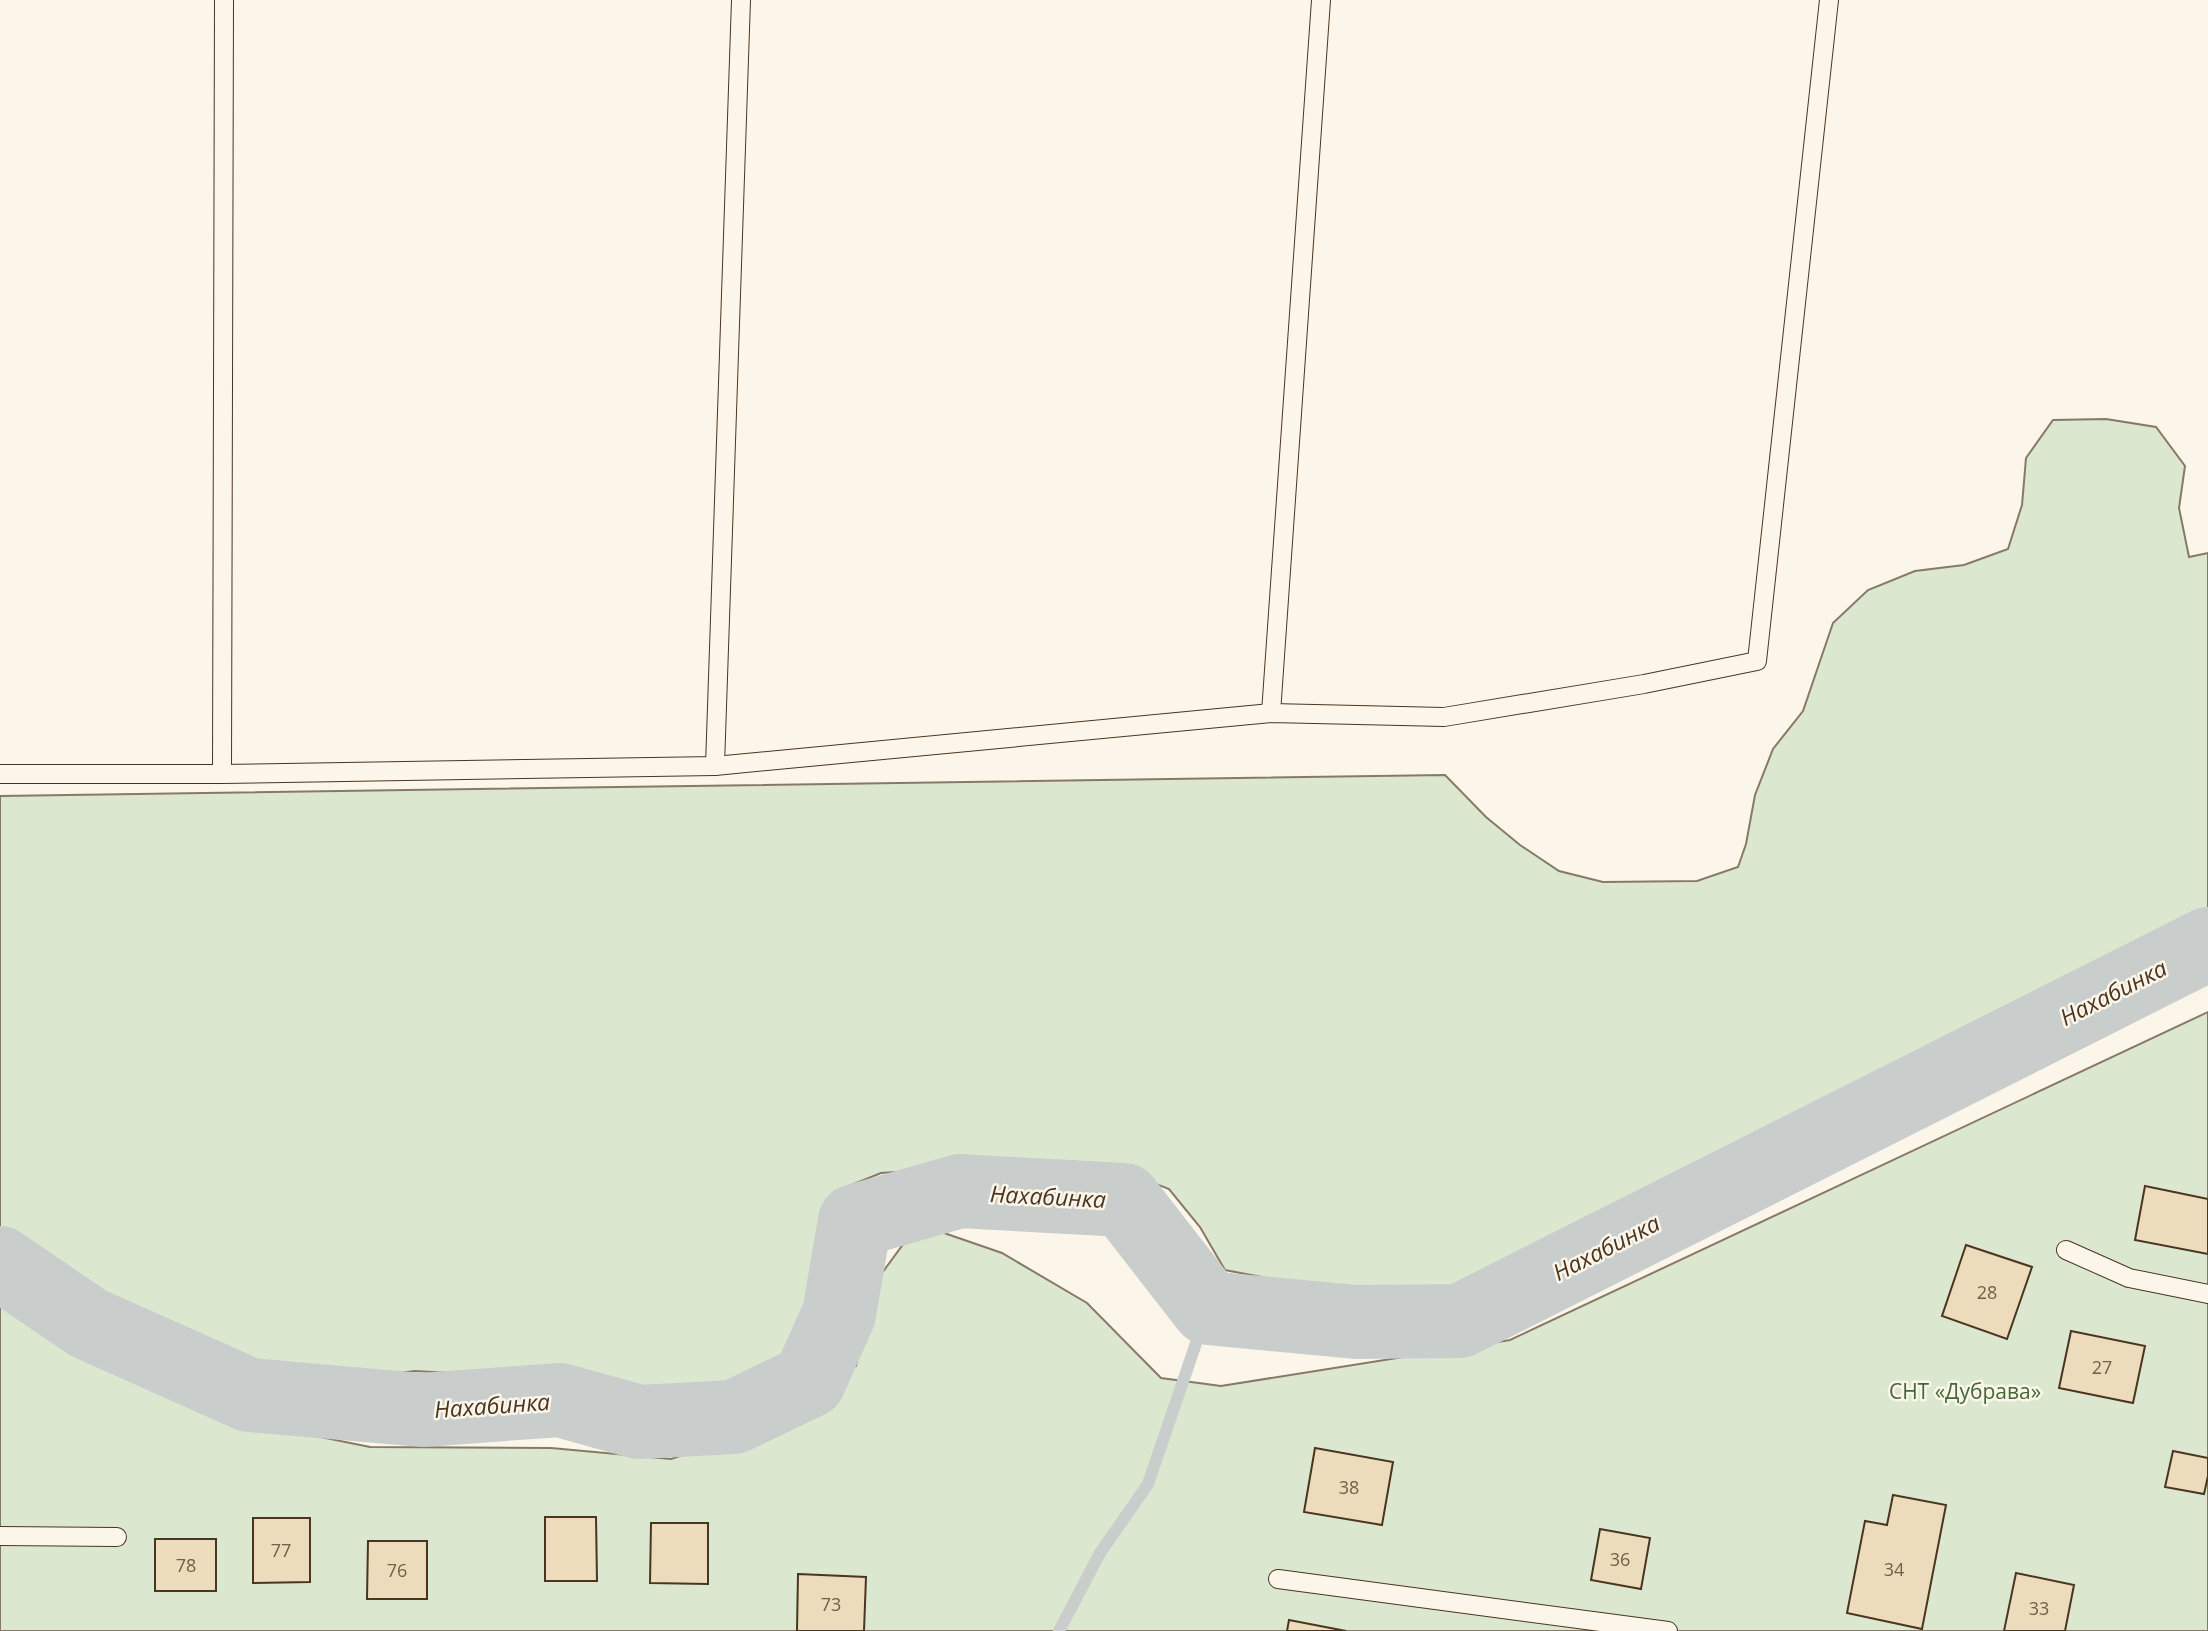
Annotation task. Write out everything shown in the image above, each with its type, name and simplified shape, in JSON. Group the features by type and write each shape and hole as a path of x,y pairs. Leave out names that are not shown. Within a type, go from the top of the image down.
{"lane":[{"path":"222,774 224,0"},
{"path":"715,766 740,0"},
{"path":"1271,713 1321,0"},
{"path":"0,774 222,774 715,766 1271,713 1444,717 1644,684 1757,661 1829,0"},
{"path":"2066,1250 2129,1278 2208,1294"},
{"path":"0,1536 117,1537"},
{"path":"1278,1579 1668,1631"}],"green space":[{"path":"2106,419 2156,427 2185,466 2179,508 2189,557 2208,553 2208,927 2200,928 1865,1090 1526,1272 1412,1307 1365,1304 1320,1288 1225,1270 1200,1227 1169,1189 1121,1170 1070,1161 881,1173 834,1192 821,1235 807,1322 786,1362 745,1383 648,1389 555,1379 415,1371 319,1383 271,1374 226,1358 143,1314 96,1296 14,1236 0,1230 0,796 1445,775 1486,817 1520,845 1559,871 1603,882 1697,881 1738,867 1746,844 1755,795 1773,749 1803,711 1833,623 1868,590 1915,571 1964,565 2008,549 2022,505 2026,458 2053,420"},
{"name":"СНТ «Дубрава»","path":"2208,1012 2208,1631 0,1631 0,1306 232,1419 370,1447 551,1448 671,1459 779,1423 856,1366 871,1288 918,1224 1002,1253 1087,1303 1161,1378 1221,1386 1510,1340"}],"building":[{"path":"2145,1186 2208,1199 2208,1254 2135,1240"},
{"path":"1966,1245 2032,1267 2007,1339 1942,1316"},
{"path":"2071,1331 2145,1346 2133,1403 2059,1388"},
{"path":"1315,1448 1393,1462 1382,1525 1304,1512"},
{"path":"2173,1451 2208,1458 2204,1494 2165,1487"},
{"path":"1893,1495 1946,1505 1922,1629 1847,1613 1865,1521 1887,1525"},
{"path":"545,1517 596,1517 597,1581 545,1581"},
{"path":"253,1518 310,1518 310,1582 253,1583"},
{"path":"651,1523 708,1523 708,1584 650,1583"},
{"path":"1600,1529 1650,1538 1641,1589 1591,1580"},
{"path":"155,1539 216,1539 216,1591 155,1591"},
{"path":"368,1541 427,1541 427,1599 367,1599"},
{"path":"2016,1573 2074,1585 2065,1631 2004,1631"},
{"path":"798,1574 866,1577 864,1631 797,1631"},
{"path":"1289,1620 1346,1631 1287,1631"}],"waterway":[{"name":"Нахабинка","path":"0,1263 88,1323 249,1395 422,1410 560,1400 639,1422 734,1417 809,1381 839,1314 855,1221 960,1191 1124,1200 1208,1308 1356,1322 1460,1321 2208,944"},
{"path":"1059,1631 1100,1553 1148,1484 1208,1308"}]}
